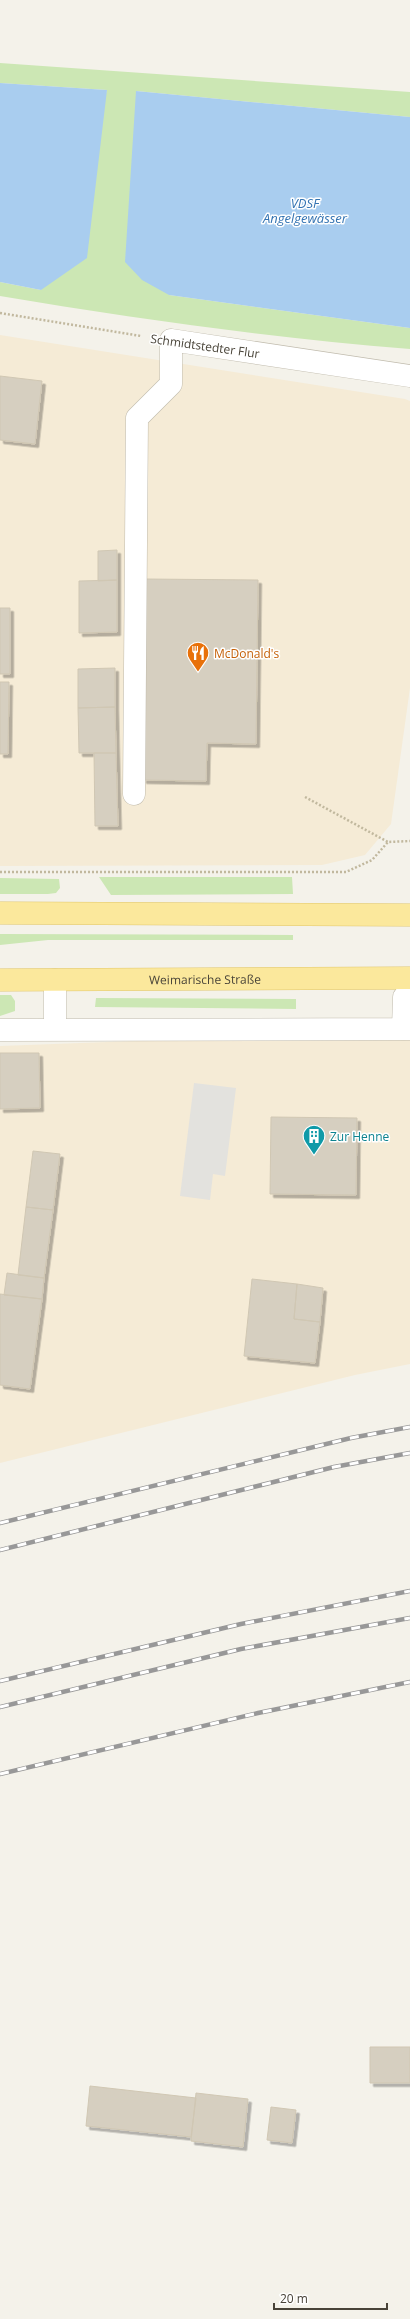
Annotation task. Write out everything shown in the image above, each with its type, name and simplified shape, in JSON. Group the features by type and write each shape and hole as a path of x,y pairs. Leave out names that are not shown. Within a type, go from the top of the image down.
{"main road":[{"path":"0,913 410,914"},
{"name":"Weimarische Straße","path":"0,980 410,978"}],"street":[{"name":"Schmidtstedter Flur","path":"171,340 410,376"},
{"path":"134,794 136,418 170,384 171,340"},
{"path":"55,980 55,1030"},
{"path":"0,1030 407,1029 404,997 410,991"}],"path":[{"name":"Schmidtstedter Flur","path":"0,313 82,328 171,340"},
{"path":"305,798 388,842 410,841"},
{"path":"0,872 346,872 372,860 388,842"}],"shaded area":[{"path":"0,335 410,401 410,688 391,824 365,855 322,865 0,866"},
{"path":"298,1035 410,1036 410,1364 355,1375 0,1463 0,1046"},
{"path":"194,1083 236,1088 225,1176 213,1174 210,1200 180,1196"}],"green space":[{"path":"0,63 410,92 410,117 136,91 169,295 410,328 410,349 359,345 205,327 0,296 0,282 41,290 107,90 0,83"},
{"path":"99,877 292,877 293,894 111,895"},
{"path":"0,878 59,879 60,888 56,893 48,894 0,894"},
{"path":"0,934 293,935 293,940 48,940 0,945"},
{"path":"0,995 11,995 15,1001 15,1011 0,1016"},
{"path":"96,998 296,999 296,1009 95,1007"}],"water":[{"path":"0,83 107,90 87,258 41,290 0,282"},
{"name":"VDSF Angelgewässer","path":"136,91 410,117 410,328 169,295 142,280 125,262"}],"building":[{"path":"0,376 42,381 35,444 0,440"},
{"path":"117,550 117,580 98,581 98,551"},
{"path":"145,579 258,580 256,744 207,743 206,781 143,780"},
{"path":"117,580 117,632 79,633 79,581"},
{"path":"0,608 10,608 10,674 0,674"},
{"path":"115,668 115,707 78,708 78,669"},
{"path":"0,682 9,682 8,754 0,754"},
{"path":"115,707 116,753 79,753 78,708"},
{"path":"94,753 116,753 118,826 95,826"},
{"path":"0,1053 39,1053 40,1108 0,1109"},
{"name":"Zur Henne","path":"271,1117 357,1118 356,1195 270,1194"},
{"path":"33,1151 60,1154 53,1210 26,1207"},
{"path":"26,1207 53,1210 44,1278 18,1275"},
{"path":"7,1273 44,1278 42,1299 4,1295"},
{"path":"252,1279 297,1284 294,1319 320,1322 315,1363 244,1356"},
{"path":"297,1284 323,1288 320,1322 294,1319"},
{"path":"0,1294 42,1299 30,1389 0,1385"},
{"path":"370,2047 410,2047 410,2083 370,2083"},
{"path":"90,2086 196,2098 191,2137 86,2126"},
{"path":"196,2093 248,2099 243,2147 191,2141"},
{"path":"271,2107 296,2110 292,2143 267,2140"}],"railway":[{"path":"0,1523 351,1438 410,1427"},
{"path":"0,1550 334,1467 410,1453"},
{"path":"0,1681 241,1624 410,1591"},
{"path":"0,1707 241,1649 410,1618"},
{"path":"0,1774 258,1713 410,1682"}],"place":[{"name":"McDonald's","path":"198,672"},
{"name":"Zur Henne","path":"314,1156"}]}
